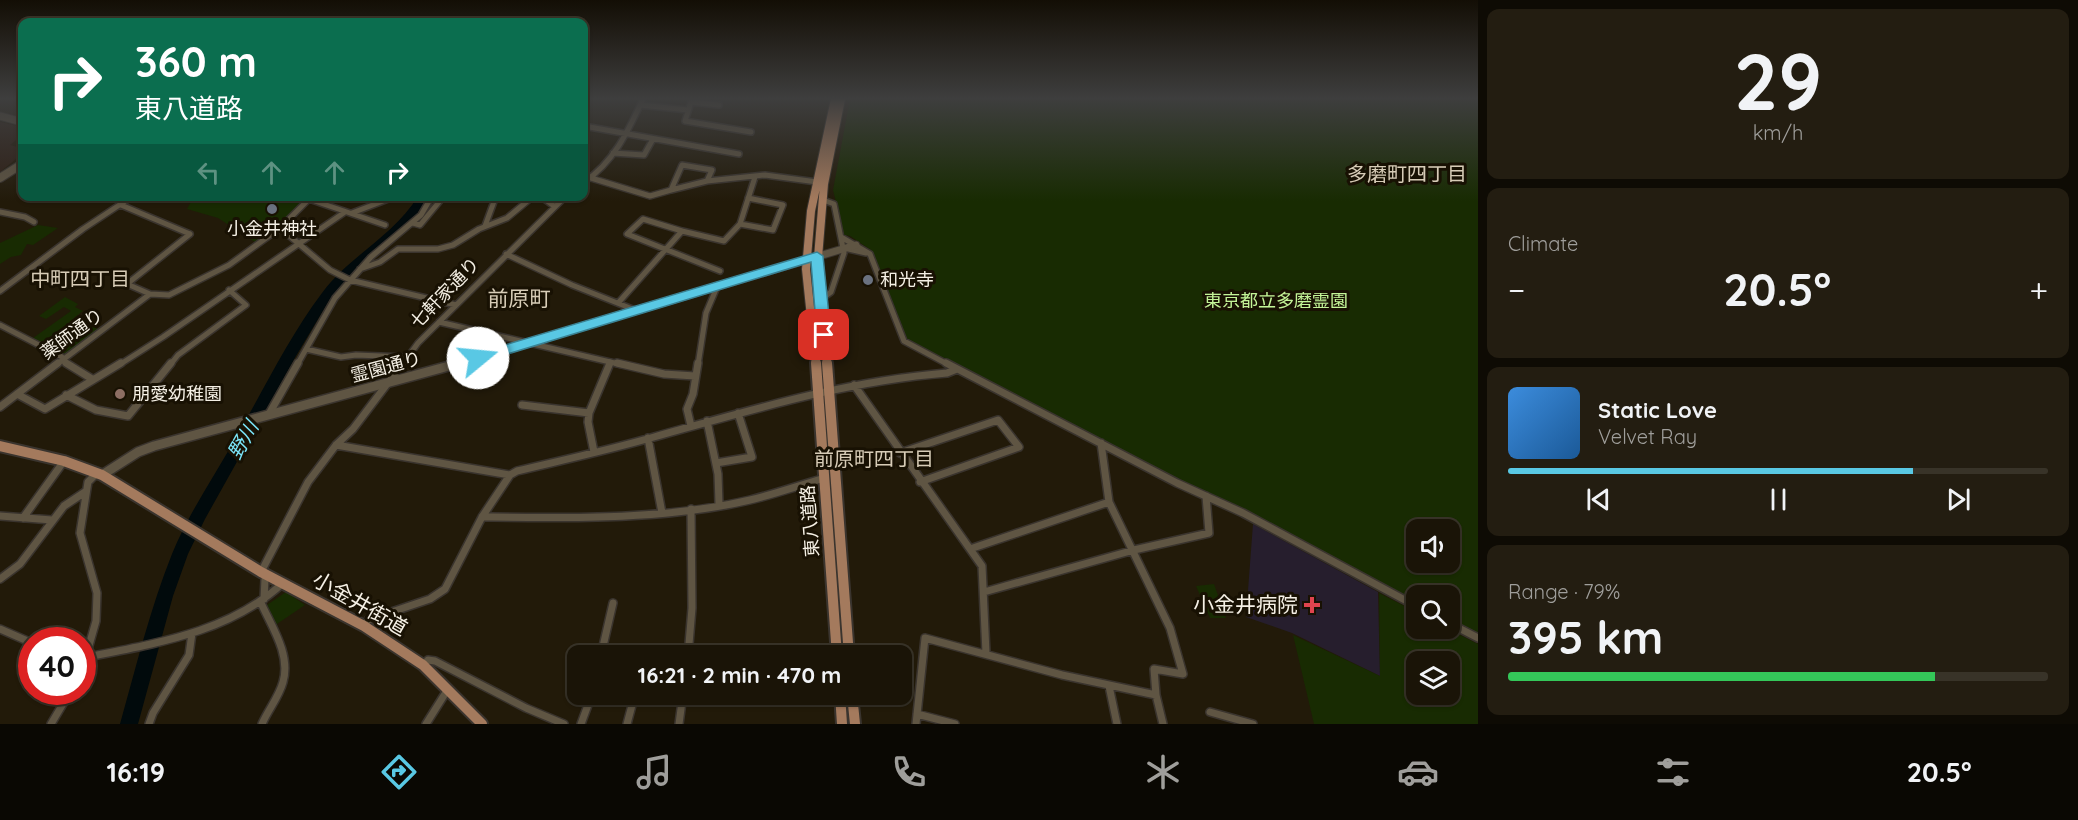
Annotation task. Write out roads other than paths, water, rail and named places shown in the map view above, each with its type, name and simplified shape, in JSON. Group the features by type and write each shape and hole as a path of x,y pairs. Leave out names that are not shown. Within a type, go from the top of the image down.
{"main road":[{"name":"東八道路","path":"828,133 817,182 806,260 825,391 825,478 836,645"},
{"name":"東八道路","path":"835,133 823,200 817,256 825,391 848,645"},
{"path":"0,178 18,167"},
{"path":"0,446 64,461 99,474"},
{"name":"小金井街道","path":"99,474 264,573 364,626 423,665 482,724"},
{"path":"841,705 842,724"},
{"path":"853,705 855,724"}],"street":[{"path":"619,133 739,153"},
{"path":"588,180 606,164 625,134"},
{"path":"613,153 644,155 653,139"},
{"path":"671,190 682,165 712,170 707,181"},
{"path":"591,178 650,196 660,191 720,178 782,176 817,182"},
{"path":"720,271 627,234 643,219 724,241 740,224 755,177"},
{"path":"740,224 773,230 783,205 748,198"},
{"path":"820,295 827,295 831,292 844,248 834,204 823,200"},
{"path":"0,291 126,201"},
{"path":"121,205 190,234 127,284 150,294 169,295 245,255 280,228 307,201"},
{"path":"318,201 385,225"},
{"path":"18,393 45,409 162,338 296,242 348,213 382,201"},
{"path":"268,416 327,310 359,269 413,223 428,201"},
{"path":"413,223 420,225 440,201"},
{"path":"485,226 494,201"},
{"path":"359,269 380,262 398,249 430,249 453,245 485,226 507,218 527,201"},
{"path":"547,201 554,206"},
{"name":"七軒家通り","path":"263,601 264,573 297,500 336,445 353,429 406,357 560,201"},
{"path":"0,213 25,217 34,222"},
{"path":"280,228 331,271 350,280 456,305"},
{"path":"619,302 682,231"},
{"path":"841,237 870,255 904,341 1101,444 1243,513 1406,601"},
{"name":"霊園通り","path":"99,474 138,452 388,383 856,245"},
{"path":"844,248 870,255"},
{"path":"506,254 635,310"},
{"path":"691,426 687,410 706,313 717,287"},
{"path":"66,395 101,413 128,416 178,355 246,305 229,291"},
{"name":"薬師通り","path":"0,408 150,294"},
{"path":"439,322 664,374 695,376"},
{"path":"0,325 62,357 92,379"},
{"path":"306,349 341,357 380,355 406,357"},
{"path":"594,452 588,422 589,413 610,362"},
{"path":"336,445 510,475 772,403 897,377 947,373 957,369"},
{"path":"854,386 920,482 982,566 986,653"},
{"path":"522,405 589,413"},
{"path":"716,463 752,457 738,413"},
{"path":"900,453 998,420 1019,447 920,482"},
{"path":"707,422 716,463 719,504"},
{"path":"648,438 662,513"},
{"path":"1101,444 1109,502 1170,628 1183,674 1154,669 1156,695 1163,724"},
{"path":"23,518 64,461"},
{"path":"94,627 97,593 80,533 88,482 99,474"},
{"path":"364,626 368,620 430,599 446,590 482,517 510,475"},
{"path":"482,517 556,518 662,513 749,500 825,478"},
{"path":"0,579 20,564 64,506 85,492"},
{"path":"984,592 1134,550 1209,532 1206,496"},
{"path":"970,549 1109,502"},
{"path":"689,645 692,608 691,509"},
{"path":"0,516 52,520"},
{"path":"96,654 192,633 243,613 263,601 283,583"},
{"path":"262,724 283,683 285,672 284,659 263,601"},
{"path":"603,645 614,603"},
{"path":"1460,629 1478,638"},
{"path":"1,631 18,638"},
{"path":"149,724 153,713 189,655 192,633"},
{"path":"916,724 925,638 1109,686 1156,695"},
{"path":"423,665 429,660 442,664 526,708 564,724"},
{"path":"1109,686 1117,724"},
{"path":"426,724 448,689"},
{"path":"51,724 62,705"},
{"path":"581,724 588,705"},
{"path":"627,724 632,705"},
{"path":"679,724 682,705"},
{"path":"1210,712 1253,724"},
{"path":"916,714 955,724"}],"waterway":[{"name":"野川","path":"129,724 165,596 180,554 199,514 326,296 350,270 405,222 421,201"}],"place":[{"name":"小金井神社","path":"272,209"},
{"name":"和光寺","path":"868,280"},
{"name":"朋愛幼稚園","path":"120,394"},
{"name":"小金井病院","path":"1312,605"}],"district":[{"name":"多磨町四丁目","path":"1407,174"},
{"name":"中町四丁目","path":"80,279"},
{"name":"前原町","path":"519,299"},
{"name":"前原町四丁目","path":"874,459"}],"park label":[{"name":"東京都立多磨霊園","path":"1276,301"}]}
